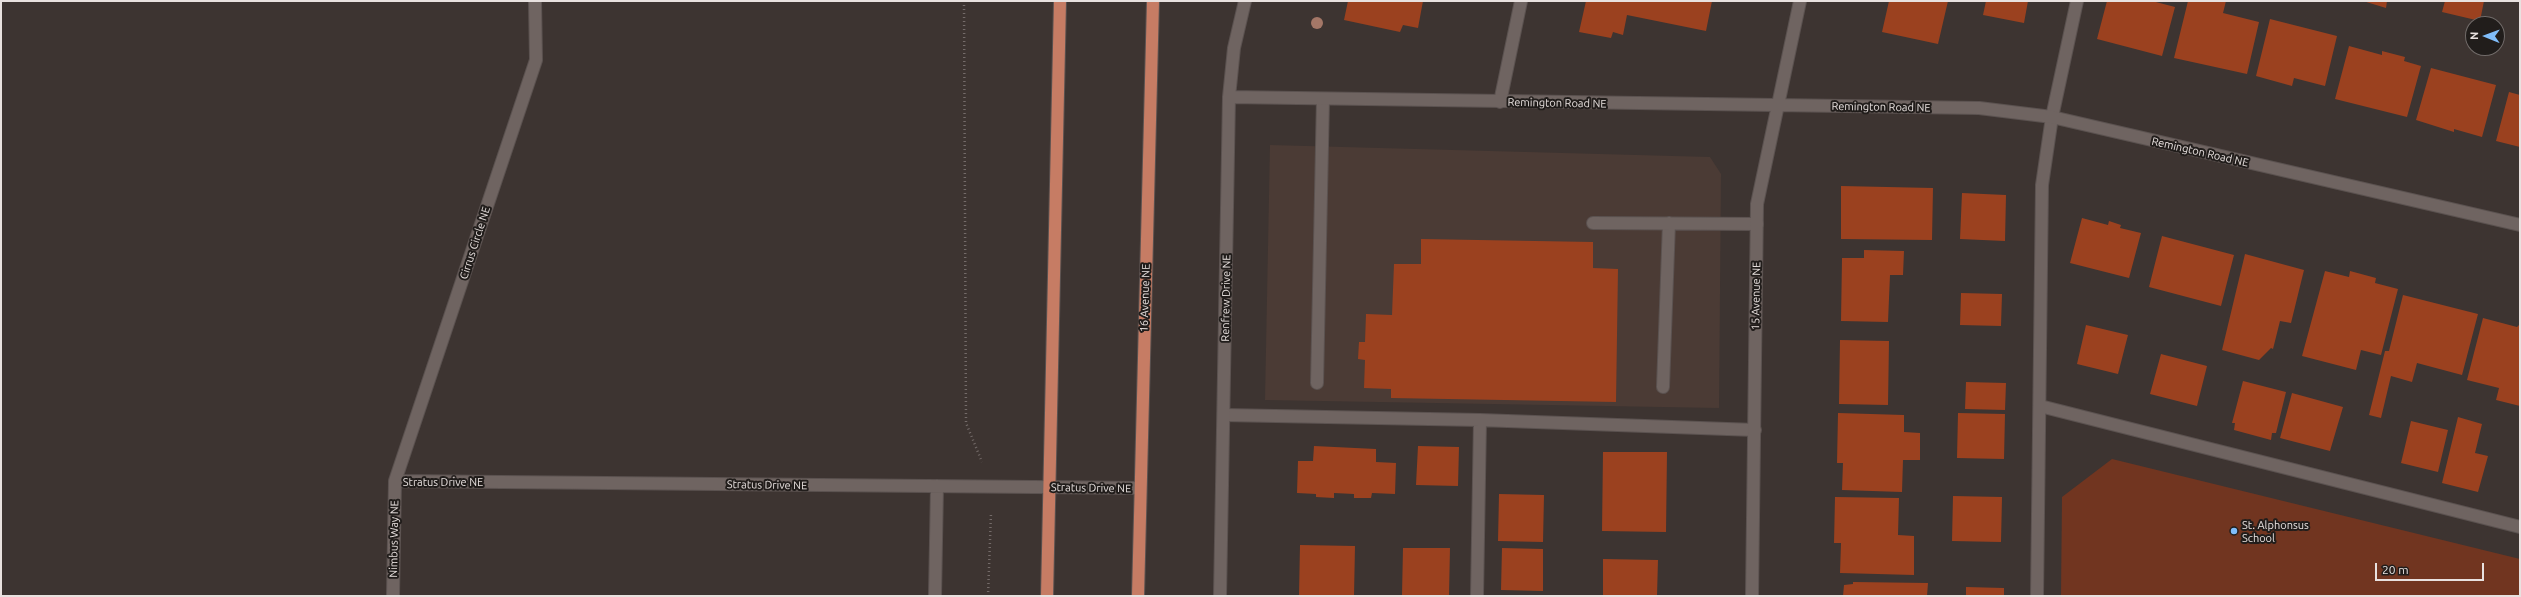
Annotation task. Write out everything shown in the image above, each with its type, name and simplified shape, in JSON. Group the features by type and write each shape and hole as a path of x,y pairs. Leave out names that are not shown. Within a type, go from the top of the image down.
{"highway":[{"path":"1047,596 1048,487 1060,1"},
{"name":"16 Avenue NE","path":"1138,596 1153,1"}],"street":[{"name":"Cirrus Circle NE","path":"395,481 536,60 535,1"},
{"name":"Renfrew Drive NE","path":"1220,596 1228,97 1234,48 1245,1"},
{"path":"1500,102 1521,1"},
{"name":"15 Avenue NE","path":"1752,596 1757,204 1800,1"},
{"path":"2037,596 2042,185 2052,117 2077,1"},
{"name":"Remington Road NE","path":"1228,97 1979,108 2052,117 2520,225"},
{"path":"1316,383 1323,99"},
{"path":"1593,223 1757,224"},
{"path":"1663,387 1669,223"},
{"path":"2040,406 2520,527"},
{"path":"1224,415 1480,420 1755,430"},
{"path":"1477,596 1480,420"},
{"name":"Stratus Drive NE","path":"395,481 1140,488"},
{"name":"Nimbus Way NE","path":"393,596 395,481"},
{"path":"935,596 937,486"}],"path":[{"path":"964,1 966,423 993,487 988,596"}],"shaded area":[{"path":"1270,145 1710,157 1721,174 1719,408 1265,400"},
{"name":"St. Alphonsus School","path":"2112,459 2520,559 2520,596 2061,596 2062,497"}],"building":[{"path":"1348,1 1423,1 1418,28 1403,25 1400,32 1344,20"},
{"path":"1586,1 1712,1 1706,31 1627,15 1623,35 1613,32 1611,38 1579,32"},
{"path":"1889,1 1948,1 1938,44 1882,32"},
{"path":"1986,1 2028,1 2024,23 1983,15"},
{"path":"2107,1 2152,1 2175,7 2162,56 2097,39"},
{"path":"2188,1 2226,1 2223,13 2259,22 2247,74 2174,58"},
{"path":"2363,1 2387,1 2386,8"},
{"path":"2445,1 2484,1 2481,16 2465,16 2465,17 2442,12"},
{"path":"2270,19 2337,36 2325,86 2294,78 2292,86 2256,76"},
{"path":"2349,46 2382,55 2382,51 2405,57 2404,61 2421,66 2407,117 2335,99"},
{"path":"2431,68 2496,85 2482,137 2454,129 2454,132 2416,120"},
{"path":"2509,92 2520,95 2520,147 2496,141"},
{"path":"1841,186 1933,188 1932,240 1841,239"},
{"path":"1962,193 2006,195 2005,241 1960,239"},
{"path":"2082,218 2108,225 2109,221 2121,225 2120,228 2141,233 2129,278 2070,263"},
{"path":"2162,236 2234,255 2221,306 2149,287"},
{"path":"1421,239 1593,242 1593,268 1618,269 1616,402 1391,398 1391,389 1364,388 1365,360 1358,359 1359,342 1365,342 1366,314 1392,315 1394,264 1421,264"},
{"path":"1864,250 1904,251 1903,275 1890,275 1888,322 1841,321 1842,258 1864,258"},
{"path":"2245,254 2304,270 2291,323 2280,321 2273,349 2271,348 2259,360 2222,350"},
{"path":"2325,271 2349,277 2350,271 2376,278 2375,283 2398,289 2381,355 2361,350 2356,370 2302,356"},
{"path":"1961,293 2002,294 2001,326 1960,325"},
{"path":"2403,295 2478,314 2462,375 2417,363 2412,382 2391,376 2381,418 2369,415 2385,351 2389,351"},
{"path":"2483,318 2517,327 2520,324 2520,406 2496,400 2499,388 2467,380"},
{"path":"2086,325 2128,335 2118,374 2077,364"},
{"path":"1840,340 1889,341 1888,405 1839,404"},
{"path":"2161,354 2207,366 2197,406 2150,394"},
{"path":"2243,381 2286,392 2276,433 2272,433 2271,440 2234,430 2235,423 2232,423"},
{"path":"1966,382 2006,383 2005,410 1965,409"},
{"path":"2292,393 2343,407 2330,451 2280,438"},
{"path":"1838,413 1904,415 1904,432 1920,433 1920,460 1903,460 1902,492 1842,490 1843,463 1837,463"},
{"path":"1958,413 2005,414 2004,459 1957,458"},
{"path":"2458,417 2482,424 2475,453 2488,456 2478,492 2442,483"},
{"path":"2411,421 2448,430 2438,472 2401,463"},
{"path":"1314,446 1376,449 1376,462 1396,463 1395,494 1372,493 1371,498 1354,498 1354,494 1334,493 1334,498 1316,497 1316,494 1297,493 1298,461 1313,461"},
{"path":"1418,446 1459,447 1458,486 1416,485"},
{"path":"1603,452 1667,452 1666,532 1602,531"},
{"path":"1499,494 1544,495 1543,542 1498,541"},
{"path":"1953,496 2002,497 2001,542 1952,541"},
{"path":"1835,497 1899,498 1898,535 1914,536 1914,575 1840,573 1841,543 1834,543"},
{"path":"1300,545 1355,546 1354,596 1299,596"},
{"path":"1403,548 1450,548 1449,596 1402,595"},
{"path":"1502,548 1543,549 1543,591 1501,590"},
{"path":"1603,559 1658,560 1657,596 1603,596"},
{"path":"1853,582 1928,583 1927,596 1843,596 1844,585 1853,584"},
{"path":"1966,587 2004,588 2004,596 1966,596"}],"place":[{"name":"St. Alphonsus School","path":"2234,531"}]}
